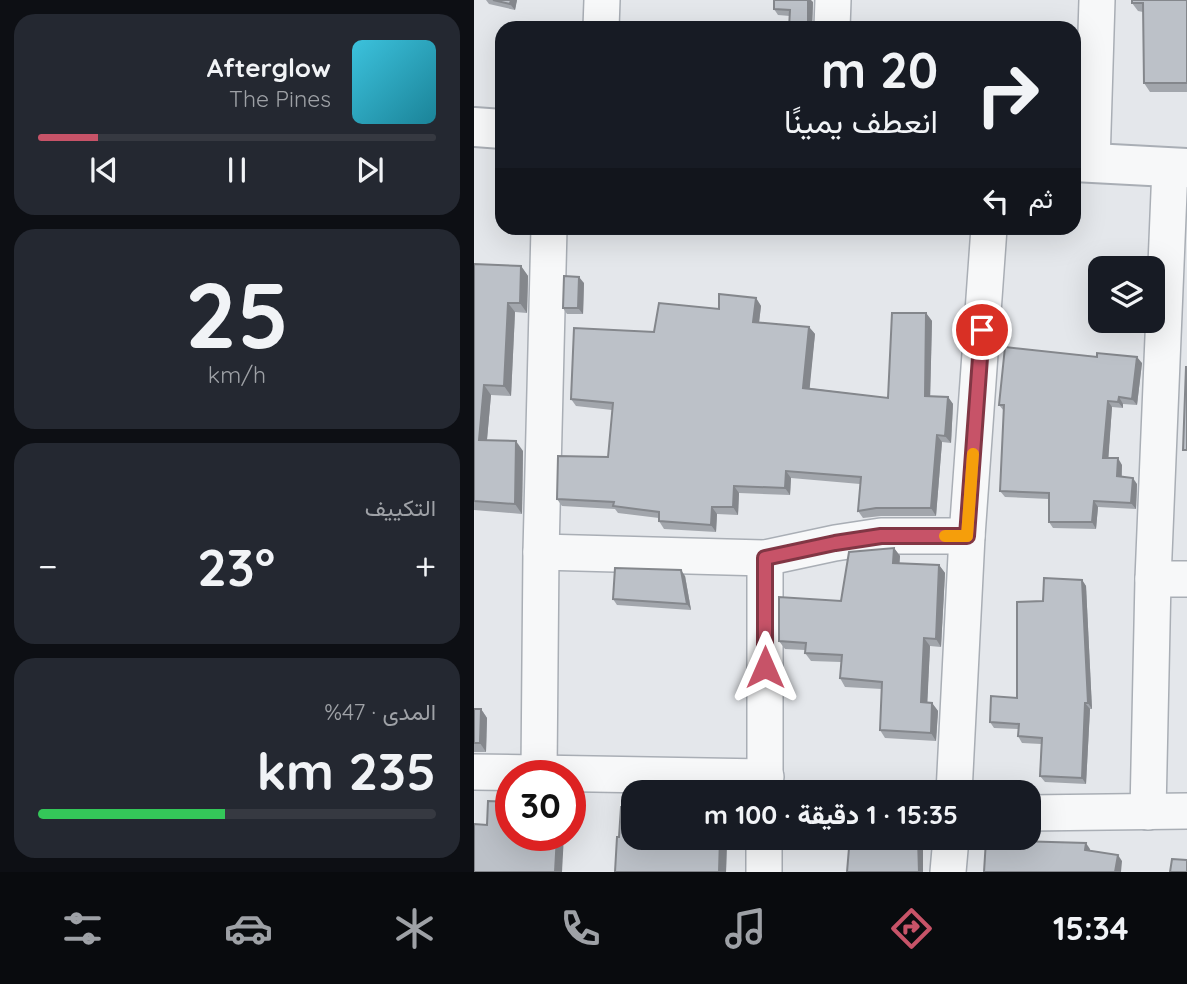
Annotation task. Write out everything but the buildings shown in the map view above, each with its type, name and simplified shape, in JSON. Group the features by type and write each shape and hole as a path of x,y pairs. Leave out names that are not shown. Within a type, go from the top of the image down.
{"street":[{"path":"601,21 602,0"},
{"path":"832,21 833,0"},
{"path":"1097,0 1083,163 1178,168 1170,579 1148,812"},
{"path":"474,127 495,128"},
{"path":"539,760 540,552 549,235"},
{"path":"955,780 967,536 988,235"},
{"path":"540,552 765,558 881,536 967,536"},
{"path":"765,558 765,780"},
{"path":"474,772 495,772"},
{"path":"586,775 678,780"},
{"path":"1041,813 1187,811"},
{"path":"763,872 764,850"},
{"path":"948,872 950,850"}],"slow traffic":[{"path":"945,536 967,536 973,454"}],"route":[{"path":"765,667 765,558 881,536 967,536 982,330"}]}
